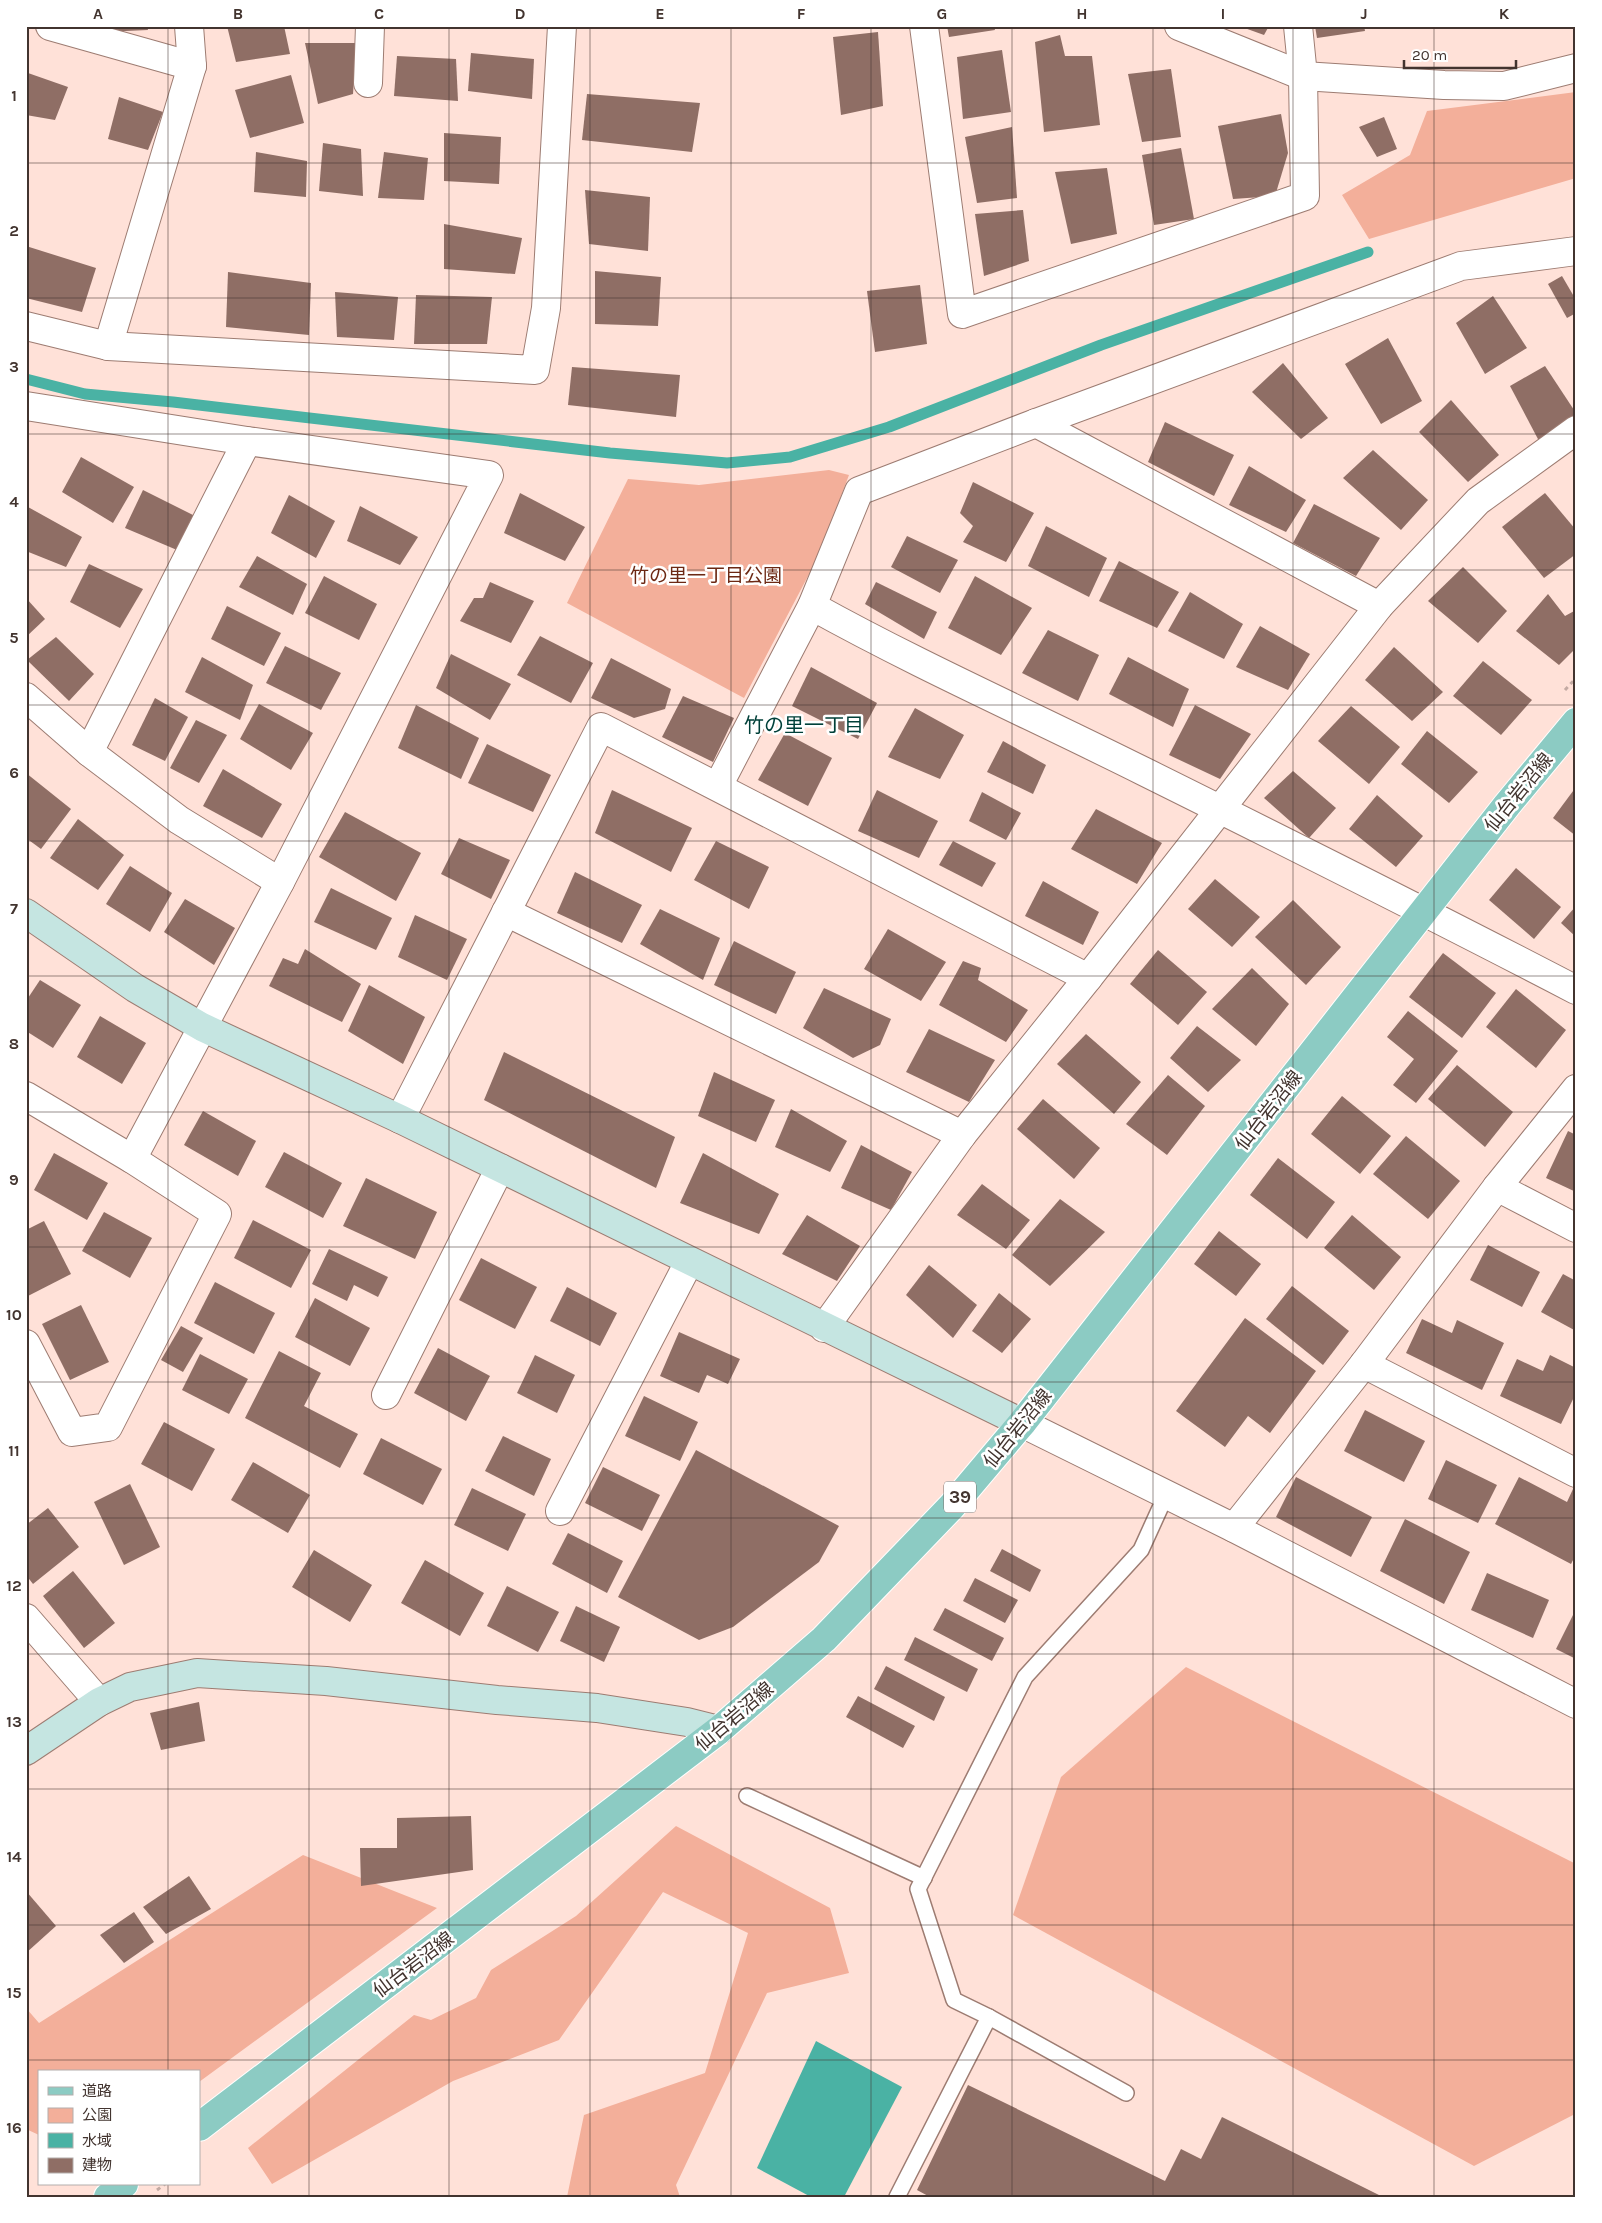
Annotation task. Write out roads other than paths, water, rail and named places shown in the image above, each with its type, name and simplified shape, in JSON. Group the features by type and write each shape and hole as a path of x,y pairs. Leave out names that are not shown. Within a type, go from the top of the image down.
{"main road":[{"name":"仙台岩沼線","path":"200,2126 719,1730 824,1639 952,1506 1022,1423 1507,805 1576,722"},
{"path":"108,2197 122,2186"}],"street":[{"path":"50,26 192,66"},
{"path":"108,346 192,66 189,26"},
{"path":"368,83 370,26"},
{"path":"26,326 108,346 535,370 546,308 562,26"},
{"path":"924,26 962,314 1304,196 1303,76 1298,26"},
{"path":"1179,26 1303,76 1444,85 1504,86 1576,68"},
{"path":"718,786 812,606 859,491 1036,423 1461,266 1576,251"},
{"path":"26,406 247,441 489,475 280,882 132,1159"},
{"path":"1036,423 1379,606"},
{"path":"824,1328 962,1135 1088,978 1379,606 1478,501 1576,430"},
{"path":"89,752 247,441"},
{"path":"812,606 884,646 1220,810 1576,990"},
{"path":"26,698 89,752 179,820 280,882"},
{"path":"400,1120 601,727 1088,978"},
{"path":"506,912 962,1135"},
{"path":"26,913 44,928 135,988 202,1027 500,1168 824,1328 1022,1423 1234,1528 1576,1704"},
{"path":"1234,1528 1364,1364 1497,1187 1576,1089"},
{"path":"26,1096 132,1159 218,1214 108,1427 72,1432 26,1344"},
{"path":"386,1395 500,1168"},
{"path":"1497,1187 1576,1228"},
{"path":"560,1511 689,1262"},
{"path":"1364,1364 1576,1473"},
{"path":"26,1618 99,1702"},
{"path":"26,1751 99,1702 130,1687 197,1674 326,1681 497,1700 597,1708 687,1722 719,1730"}],"lane":[{"path":"1126,2094 989,2017 954,2000 918,1889 1025,1677 1141,1550 1166,1495"},
{"path":"747,1796 924,1878"},
{"path":"897,2197 989,2017"}],"water":[{"path":"816,2041 902,2087 844,2197 811,2197 757,2168"}],"waterway":[{"path":"26,379 85,394 173,402 610,453 727,463 790,457 889,427 1101,345 1368,252"}],"district":[{"name":"竹の里一丁目","path":"804,725"}],"park label":[{"name":"竹の里一丁目公園","path":"706,575"}]}
